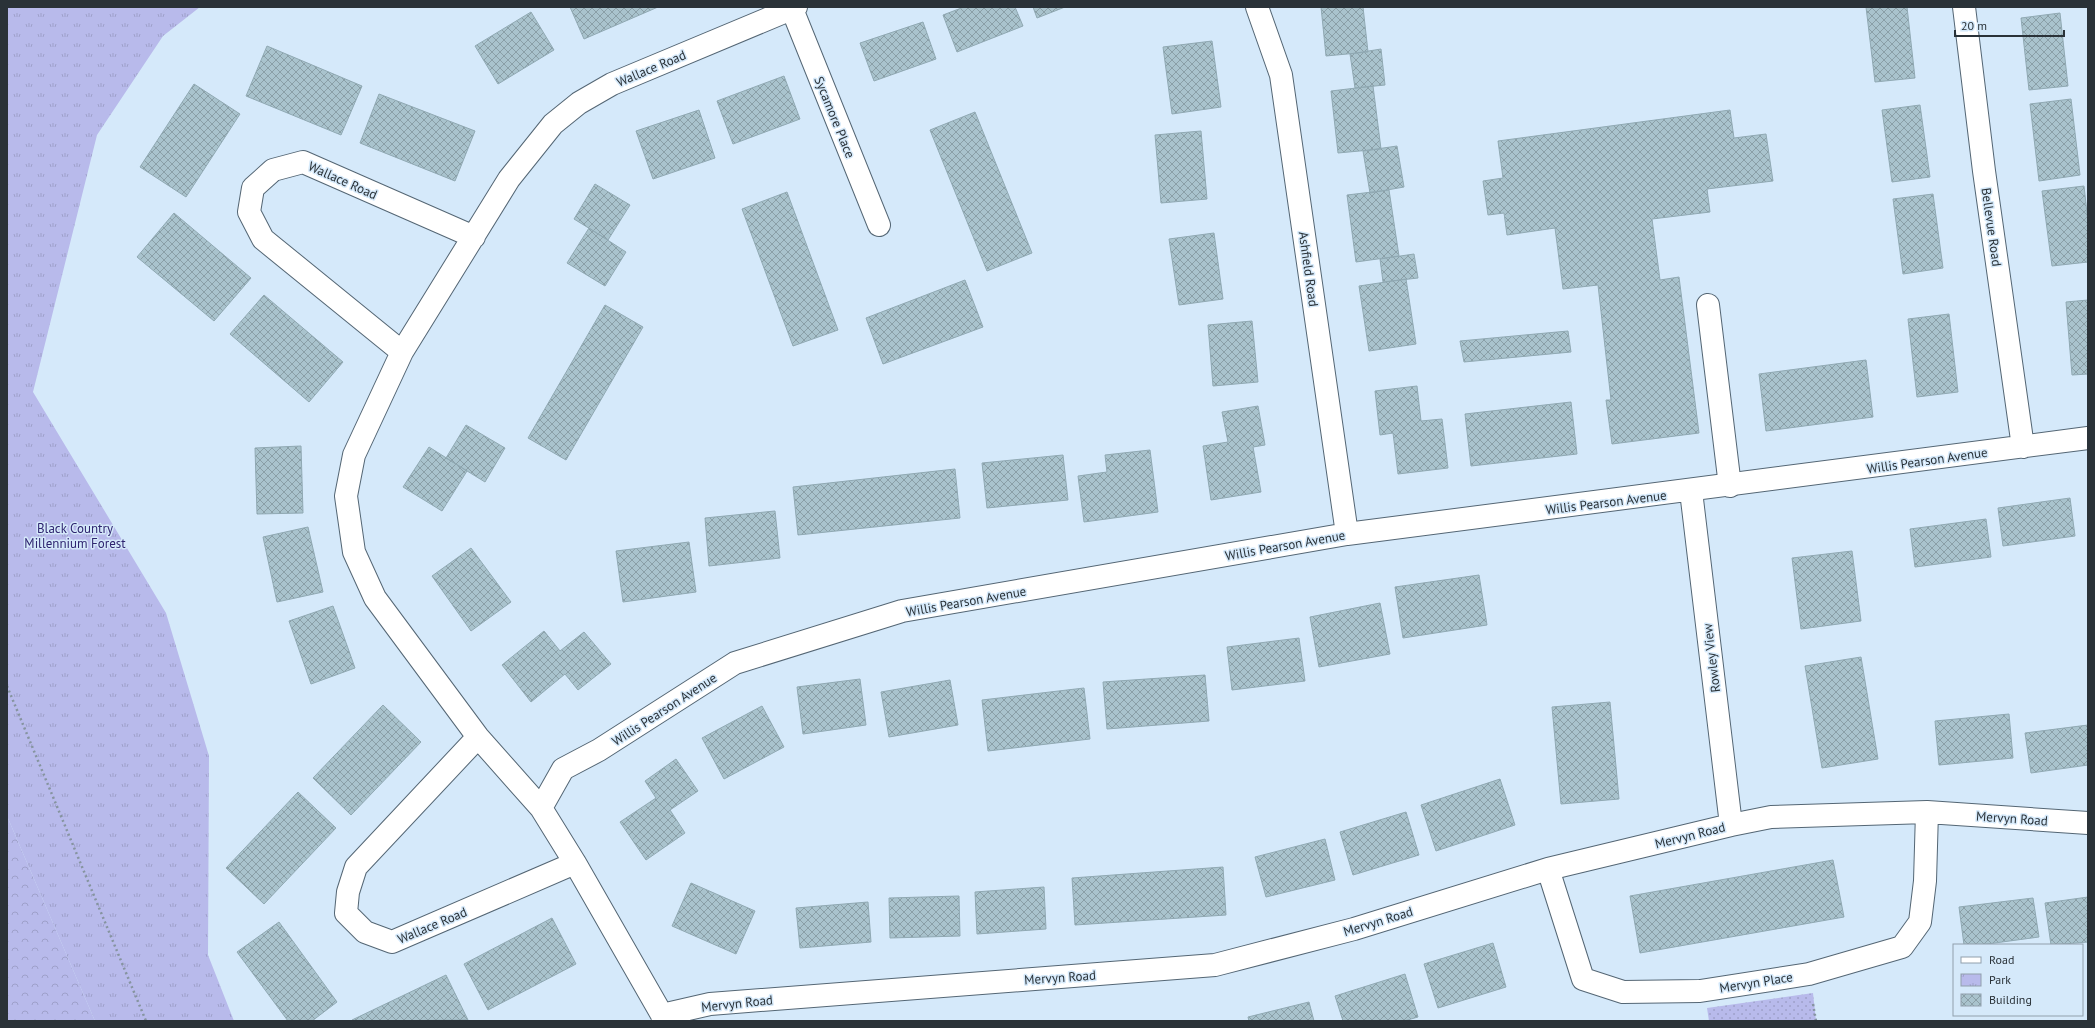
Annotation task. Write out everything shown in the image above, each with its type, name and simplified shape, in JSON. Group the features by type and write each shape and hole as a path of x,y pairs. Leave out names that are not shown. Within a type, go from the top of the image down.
{"street":[{"name":"Ashfield Road","path":"1257,7 1281,75 1347,534"},
{"name":"Bellevue Road","path":"1964,7 1984,171 2022,448"},
{"name":"Sycamore Place","path":"794,8 879,225"},
{"name":"Wallace Road","path":"662,1018 575,863 541,808 478,737 375,598 354,552 346,496 354,455 402,352 509,179 534,145 553,124 579,103 612,84 794,8"},
{"name":"Wallace Road","path":"402,352 263,239 249,212 253,188 273,170 303,162 474,237"},
{"path":"1708,305 1730,486"},
{"name":"Willis Pearson Avenue","path":"541,808 563,769 600,750 735,663 902,611 1347,534 1730,486 2088,438"},
{"name":"Rowley View","path":"1691,491 1731,825"},
{"name":"Wallace Road","path":"478,737 356,867 348,892 346,913 365,932 392,942 575,863"},
{"name":"Mervyn Road","path":"662,1018 710,1004 1215,965 1354,929 1548,869 1731,825 1771,818 1927,812 2088,824"},
{"name":"Mervyn Place","path":"1548,869 1583,979 1623,992 1700,991 1809,974 1902,947 1920,922 1925,881 1927,812"}],"path":[{"path":"7,686 146,1021"}],"green space":[{"name":"Black Country Millennium Forest","path":"7,7 200,7 163,36 97,135 33,392 166,613 209,756 208,955 234,1021 95,1021 7,816"},
{"path":"7,816 95,1021 7,1021"},
{"path":"1813,993 1816,1021 1709,1021 1707,1008"}],"building":[{"path":"570,7 658,7 584,39"},
{"path":"964,7 1015,7 1023,26 957,52 943,15"},
{"path":"1033,7 1065,7 1037,18"},
{"path":"1321,7 1363,7 1368,52 1326,56"},
{"path":"1866,7 1907,7 1915,78 1875,82"},
{"path":"531,12 554,50 498,84 475,46"},
{"path":"2060,13 2068,86 2029,90 2021,18"},
{"path":"923,22 936,59 874,81 860,43"},
{"path":"1212,41 1221,107 1172,114 1163,47"},
{"path":"267,46 362,86 341,135 246,96"},
{"path":"1381,49 1385,85 1355,88 1350,54"},
{"path":"784,76 800,119 733,144 717,101"},
{"path":"194,84 240,114 186,197 140,167"},
{"path":"1373,86 1381,149 1338,153 1331,91"},
{"path":"379,94 475,131 455,181 360,143"},
{"path":"2071,99 2080,175 2039,181 2030,104"},
{"path":"1920,105 1930,177 1892,182 1882,110"},
{"path":"699,110 715,158 653,179 636,131"},
{"path":"1730,110 1734,138 1766,134 1773,181 1707,189 1710,212 1652,219 1660,280 1679,277 1699,433 1612,444 1606,400 1611,400 1598,285 1563,289 1555,228 1507,235 1504,213 1488,215 1483,181 1503,178 1498,141"},
{"path":"975,112 1032,253 987,271 930,130"},
{"path":"1201,131 1207,199 1161,203 1155,135"},
{"path":"1397,146 1404,187 1370,193 1363,151"},
{"path":"595,184 630,205 608,240 574,219"},
{"path":"2084,186 2088,222 2088,262 2052,266 2042,191"},
{"path":"1389,190 1399,256 1356,262 1347,195"},
{"path":"787,192 838,330 793,346 742,209"},
{"path":"1933,194 1943,268 1903,274 1893,199"},
{"path":"174,213 251,278 214,321 137,257"},
{"path":"589,228 626,252 605,286 567,263"},
{"path":"1214,233 1223,299 1179,305 1169,239"},
{"path":"1414,254 1418,278 1383,282 1380,259"},
{"path":"1406,279 1416,344 1369,351 1359,286"},
{"path":"965,280 983,327 883,364 866,318"},
{"path":"264,295 343,362 309,402 230,334"},
{"path":"2088,300 2088,374 2072,375 2066,302"},
{"path":"605,305 643,327 566,460 528,438"},
{"path":"1949,314 1958,392 1917,397 1908,319"},
{"path":"1252,321 1258,382 1213,386 1208,325"},
{"path":"1568,331 1571,352 1464,362 1460,341"},
{"path":"1866,360 1873,417 1766,431 1759,374"},
{"path":"1417,386 1421,421 1442,419 1448,468 1398,474 1393,433 1380,435 1375,391"},
{"path":"1571,402 1577,454 1471,466 1465,414"},
{"path":"1258,406 1265,445 1253,447 1261,492 1211,500 1203,446 1228,442 1222,412"},
{"path":"466,425 505,448 485,482 446,458"},
{"path":"301,446 303,513 257,514 255,448"},
{"path":"429,447 467,471 442,511 403,487"},
{"path":"1150,450 1158,512 1084,522 1078,476 1107,472 1105,455"},
{"path":"1063,455 1068,500 987,508 982,463"},
{"path":"955,469 960,518 798,535 793,487"},
{"path":"2070,498 2075,536 2003,546 1998,508"},
{"path":"775,511 780,558 709,566 705,518"},
{"path":"1986,519 1991,557 1915,567 1910,529"},
{"path":"308,527 323,592 277,602 263,537"},
{"path":"689,542 696,592 623,602 616,551"},
{"path":"471,548 511,602 471,631 432,576"},
{"path":"1852,551 1861,621 1801,629 1792,558"},
{"path":"1479,575 1487,625 1403,638 1395,587"},
{"path":"1380,603 1390,654 1319,667 1310,617"},
{"path":"333,606 355,668 311,684 289,621"},
{"path":"544,631 560,651 584,632 611,664 578,690 565,674 531,702 502,665"},
{"path":"1299,638 1305,681 1232,690 1227,647"},
{"path":"1861,657 1878,759 1822,768 1805,666"},
{"path":"1205,675 1209,721 1107,729 1103,682"},
{"path":"860,679 866,725 803,734 797,687"},
{"path":"950,680 958,725 889,737 881,692"},
{"path":"1084,688 1090,739 988,751 982,700"},
{"path":"1610,702 1619,799 1561,804 1552,707"},
{"path":"383,705 421,742 351,815 313,778"},
{"path":"762,706 784,747 724,779 702,738"},
{"path":"2009,714 2013,758 1939,765 1935,721"},
{"path":"2088,725 2088,765 2031,773 2025,733"},
{"path":"676,759 698,791 670,810 685,833 646,860 620,822 656,798 645,781"},
{"path":"1500,779 1515,825 1436,851 1421,805"},
{"path":"298,792 336,828 264,904 226,868"},
{"path":"1406,812 1419,855 1353,875 1340,832"},
{"path":"1325,839 1335,880 1266,897 1255,857"},
{"path":"1833,860 1844,917 1640,953 1630,896"},
{"path":"1223,867 1226,915 1075,925 1072,878"},
{"path":"691,883 755,911 736,954 672,926"},
{"path":"1044,887 1046,929 977,934 975,892"},
{"path":"959,896 960,936 890,938 889,898"},
{"path":"2088,897 2088,942 2051,944 2045,903"},
{"path":"2033,898 2039,937 1987,944 1964,944 1959,907"},
{"path":"868,902 871,942 800,948 796,908"},
{"path":"552,918 576,964 488,1010 464,964"},
{"path":"279,922 337,1002 312,1021 288,1021 237,952"},
{"path":"1493,943 1506,987 1438,1008 1424,964"},
{"path":"1405,974 1418,1017 1404,1021 1343,1021 1335,996"},
{"path":"446,975 468,1020 352,1020"},
{"path":"1309,1002 1314,1021 1249,1021 1248,1017"}]}
